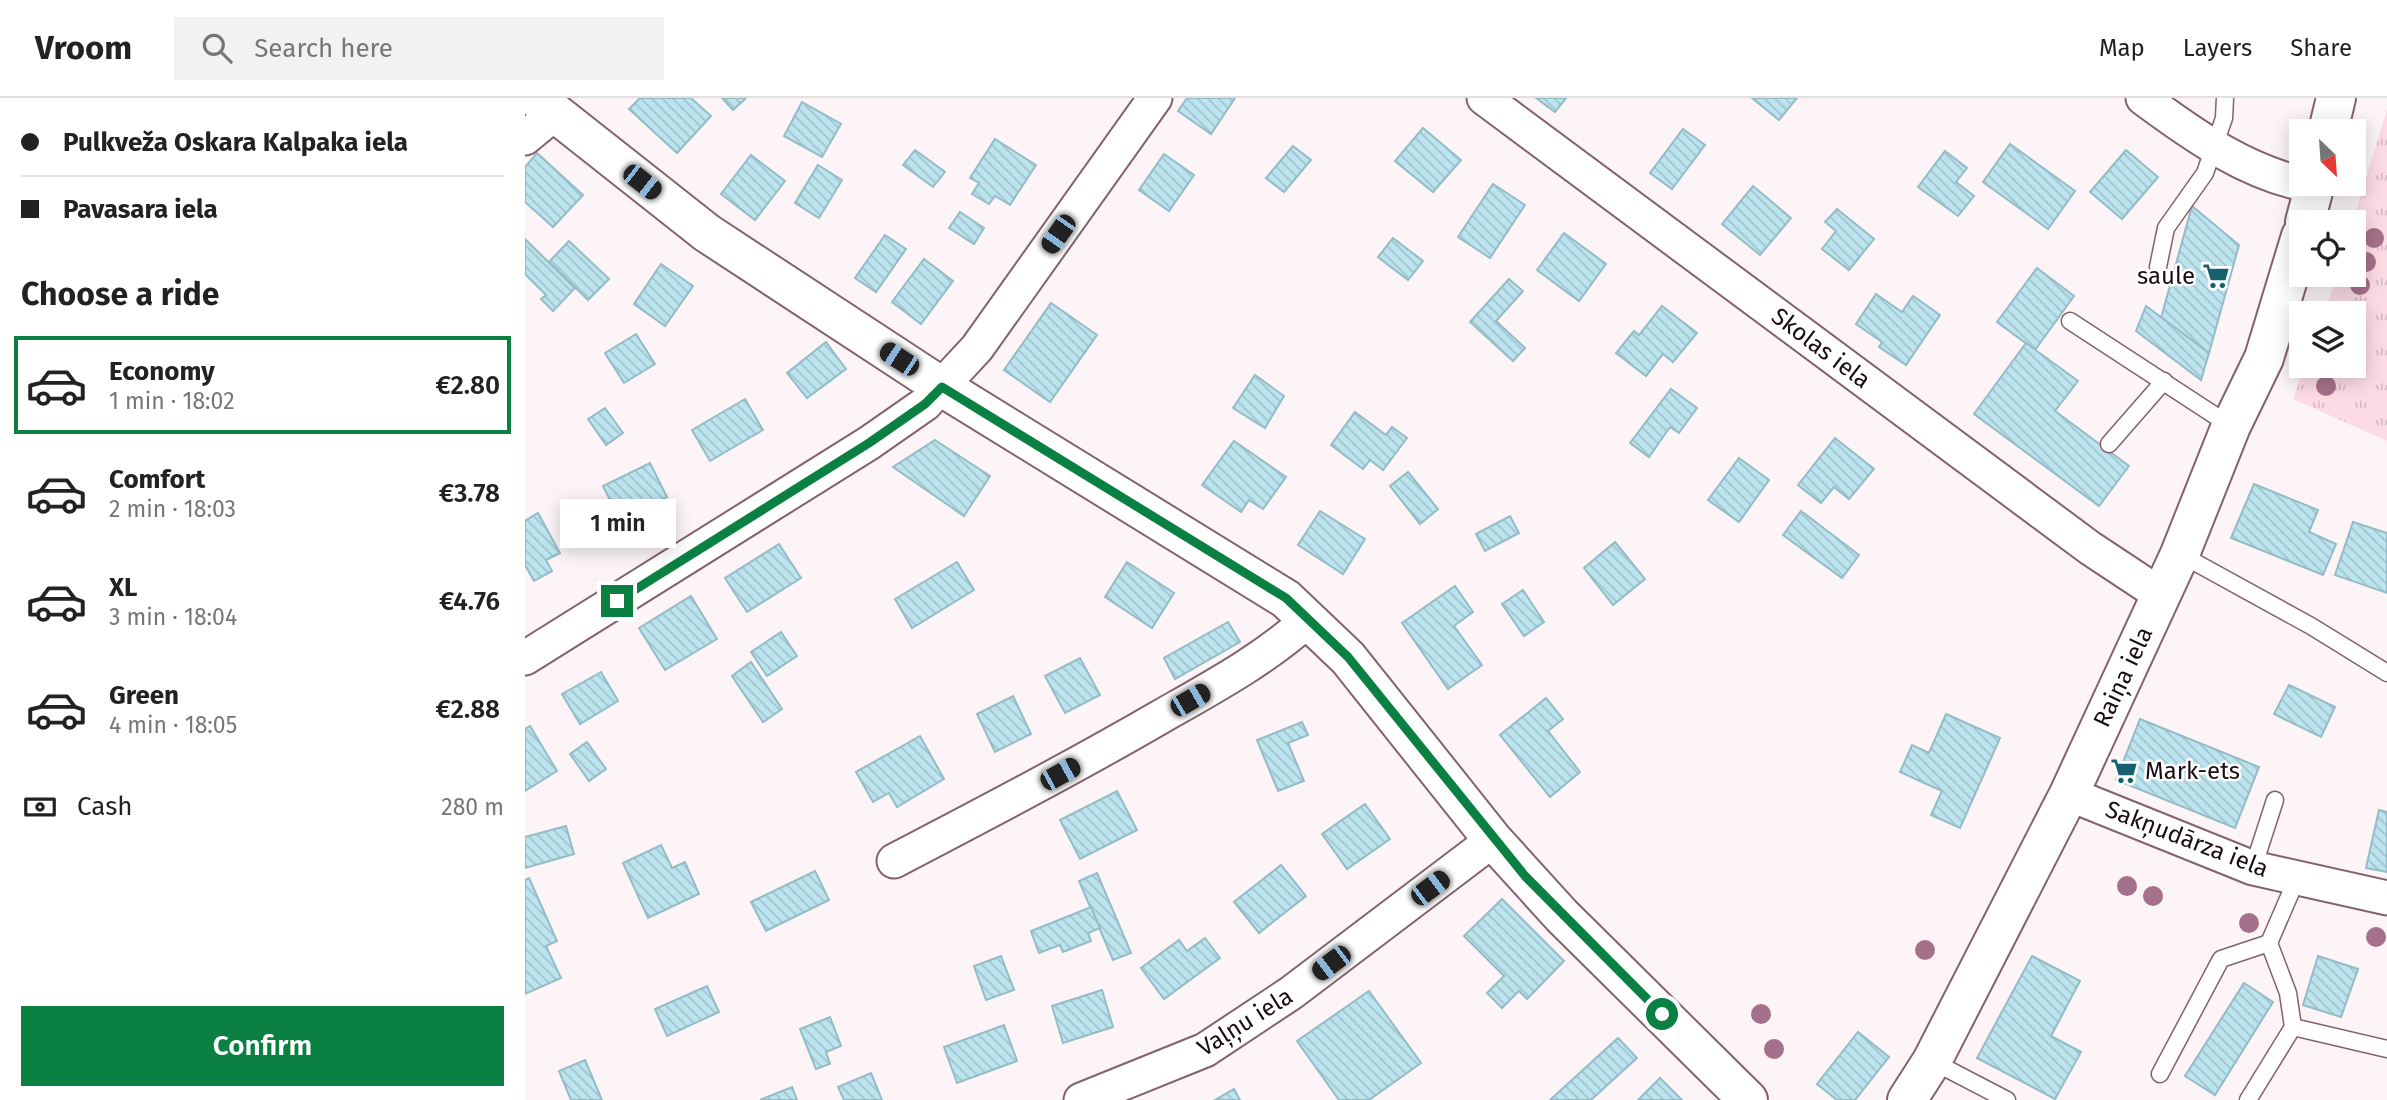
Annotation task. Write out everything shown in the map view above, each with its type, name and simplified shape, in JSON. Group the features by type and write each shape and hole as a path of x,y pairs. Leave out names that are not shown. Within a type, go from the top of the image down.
{"street":[{"path":"525,659 869,443 925,404 977,348 1155,98"},
{"name":"Skolas iela","path":"1483,98 2090,548 2161,595"},
{"path":"2143,98 2215,146 2311,197"},
{"path":"2331,119 2336,98"},
{"path":"525,138 545,106 707,233 942,387 1286,598 1355,666 1493,840 1562,916 1748,1100"},
{"name":"Raiņa iela","path":"1907,1100 1931,1061 2069,794 2161,595 2231,426 2264,358 2289,276"},
{"path":"894,860 1019,796 1235,674 1286,640 1309,619"},
{"name":"Sakņudārza iela","path":"2069,794 2253,868 2387,898"},
{"name":"Vaļņu iela","path":"1081,1100 1205,1050 1291,993 1493,840"}],"lane":[{"path":"2158,267 2166,228 2205,173 2224,118 2225,98"},
{"path":"2070,321 2231,426"},
{"path":"2109,444 2164,381"},
{"path":"2179,554 2311,626 2387,673"},
{"path":"2253,868 2275,800"},
{"path":"2248,1100 2293,1027 2288,993 2269,943 2297,878"},
{"path":"2160,1074 2221,959 2269,943"},
{"path":"2293,1027 2387,1049"},
{"path":"1931,1061 2007,1100"}],"green space":[{"path":"2387,109 2387,441 2293,399 2301,378 2366,378 2366,301 2328,301 2333,287 2366,287 2366,210 2357,210 2361,196 2366,196 2366,179"}],"building":[{"path":"640,98 691,98 711,116 677,153 629,109"},
{"path":"722,98 746,98 733,110"},
{"path":"1187,98 1235,98 1211,134 1178,111"},
{"path":"1536,98 1566,98 1555,112"},
{"path":"1752,98 1797,98 1779,120"},
{"path":"802,102 841,124 822,157 784,136"},
{"path":"1423,128 1461,160 1433,192 1395,161"},
{"path":"1683,129 1705,145 1672,189 1650,173"},
{"path":"995,139 1036,165 1010,205 995,196 989,204 972,194 979,183 970,178"},
{"path":"2010,144 2075,191 2048,229 1983,182"},
{"path":"1293,146 1311,160 1284,192 1266,178"},
{"path":"915,150 945,172 933,187 903,165"},
{"path":"2126,150 2158,177 2122,219 2090,192"},
{"path":"1945,151 1967,168 1956,182 1974,196 1958,216 1918,187"},
{"path":"537,153 583,195 553,227 525,202 525,167"},
{"path":"1164,154 1194,175 1169,211 1139,190"},
{"path":"751,155 785,181 755,220 721,194"},
{"path":"818,165 842,180 819,218 795,203"},
{"path":"1493,184 1525,205 1490,258 1458,237"},
{"path":"1753,186 1791,218 1760,255 1722,224"},
{"path":"2192,206 2239,245 2209,353 2161,318"},
{"path":"1837,209 1874,239 1849,270 1822,249 1836,231 1825,222"},
{"path":"960,212 984,228 974,244 949,228"},
{"path":"1564,233 1606,264 1579,301 1537,270"},
{"path":"885,235 906,249 876,292 855,278"},
{"path":"1393,238 1423,261 1408,280 1378,257"},
{"path":"525,239 575,288 553,311 541,299 546,295 525,274"},
{"path":"569,241 609,279 588,300 549,262"},
{"path":"924,259 953,281 921,324 892,302"},
{"path":"661,264 693,286 665,326 634,304"},
{"path":"2037,268 2074,296 2035,350 1997,322"},
{"path":"1509,279 1523,291 1496,321 1525,348 1513,361 1470,322"},
{"path":"1876,294 1902,312 1913,296 1940,315 1906,365 1879,347 1882,342 1856,324"},
{"path":"1051,303 1097,335 1050,402 1004,370"},
{"path":"1662,306 1697,333 1673,362 1663,354 1646,376 1616,353 1634,331 1639,335"},
{"path":"2146,306 2209,353 2201,380 2136,331"},
{"path":"636,334 655,364 624,383 605,353"},
{"path":"826,342 846,369 807,398 787,373"},
{"path":"2026,343 2078,381 2055,411 2129,466 2099,506 1974,414"},
{"path":"1255,375 1284,396 1265,428 1233,408"},
{"path":"1671,389 1697,408 1679,433 1670,427 1649,457 1630,443"},
{"path":"745,399 763,430 710,461 692,430"},
{"path":"605,408 623,433 606,445 588,419"},
{"path":"1355,412 1386,435 1392,427 1407,438 1383,470 1370,460 1363,469 1331,445"},
{"path":"1835,438 1874,469 1849,499 1834,487 1821,503 1798,485"},
{"path":"935,440 990,476 964,516 893,467"},
{"path":"1234,441 1286,477 1263,509 1249,500 1241,512 1202,485"},
{"path":"1739,458 1769,480 1739,522 1708,500"},
{"path":"650,463 667,497 620,520 603,486"},
{"path":"1408,472 1438,509 1420,524 1390,486"},
{"path":"2254,484 2318,510 2309,532 2336,544 2323,575 2231,538"},
{"path":"1320,511 1365,539 1343,574 1298,545"},
{"path":"1801,511 1859,555 1842,578 1783,535"},
{"path":"538,513 560,553 546,560 552,571 534,581 525,565 525,521"},
{"path":"1510,516 1519,533 1485,551 1476,534"},
{"path":"2353,522 2387,533 2387,593 2335,575"},
{"path":"1615,542 1645,579 1613,605 1584,568"},
{"path":"779,544 801,578 747,612 725,578"},
{"path":"957,562 974,590 912,628 895,599"},
{"path":"1127,562 1174,593 1152,628 1105,597"},
{"path":"1455,586 1473,612 1454,626 1482,665 1448,689 1402,623"},
{"path":"1523,590 1544,622 1524,636 1502,604"},
{"path":"691,596 717,639 665,670 639,628"},
{"path":"1228,622 1240,642 1175,679 1164,658"},
{"path":"781,632 797,656 767,676 751,652"},
{"path":"1080,658 1100,695 1065,713 1045,676"},
{"path":"751,662 782,709 763,722 732,676"},
{"path":"601,672 618,701 580,724 562,694"},
{"path":"2289,685 2335,707 2321,737 2274,714"},
{"path":"1013,696 1031,734 995,752 977,714"},
{"path":"1546,698 1563,719 1548,731 1580,772 1550,797 1500,735"},
{"path":"1946,714 2000,738 1960,828 1931,815 1942,791 1900,772 1912,745 1929,753"},
{"path":"2140,719 2259,767 2235,828 2116,780"},
{"path":"1302,722 1308,735 1288,743 1304,781 1278,791 1257,740"},
{"path":"530,726 557,771 525,791 525,729"},
{"path":"920,736 944,779 897,807 889,793 873,802 856,772"},
{"path":"587,742 606,769 589,781 570,754"},
{"path":"1117,791 1137,830 1080,859 1060,820"},
{"path":"1365,804 1390,839 1347,869 1322,834"},
{"path":"2379,810 2387,812 2387,872 2366,868"},
{"path":"566,826 574,854 525,868 525,837"},
{"path":"661,845 672,868 685,862 699,894 648,918 623,863"},
{"path":"1281,865 1306,896 1259,933 1234,902"},
{"path":"815,871 829,900 766,931 751,902"},
{"path":"1097,873 1131,953 1113,960 1079,881"},
{"path":"529,878 557,941 546,946 561,978 525,994 525,880"},
{"path":"1502,899 1564,961 1527,999 1519,991 1502,1008 1487,993 1504,976 1464,936"},
{"path":"1091,907 1100,928 1088,933 1091,941 1063,952 1060,945 1039,953 1031,931"},
{"path":"1205,938 1220,958 1164,999 1141,968 1179,940 1187,951"},
{"path":"1001,956 1014,990 986,1000 974,966"},
{"path":"2032,956 2080,981 2051,1036 2081,1052 2055,1099 1977,1058"},
{"path":"2318,956 2358,969 2341,1017 2303,1005"},
{"path":"2244,983 2273,1002 2215,1095 2185,1076"},
{"path":"707,986 719,1012 667,1036 655,1009"},
{"path":"1102,990 1113,1027 1063,1043 1052,1006"},
{"path":"1369,991 1421,1063 1369,1100 1339,1100 1297,1041"},
{"path":"830,1017 841,1046 826,1052 830,1064 816,1069 800,1029"},
{"path":"1004,1025 1017,1061 957,1083 944,1047"},
{"path":"1858,1032 1889,1057 1855,1100 1837,1100 1817,1084"},
{"path":"1618,1038 1637,1058 1591,1100 1550,1100"},
{"path":"585,1060 602,1100 571,1100 559,1071"},
{"path":"871,1073 882,1100 844,1100 838,1087"},
{"path":"1660,1078 1682,1100 1638,1100"},
{"path":"792,1087 797,1100 760,1100"},
{"path":"1234,1089 1240,1100 1215,1100"}],"place":[{"name":"saule","path":"2216,276"},
{"name":"Mark-ets","path":"2124,771"}],"route":[{"path":"617,601 869,443 925,404 942,387 1286,598 1348,657 1493,840 1525,876 1662,1014"}]}
